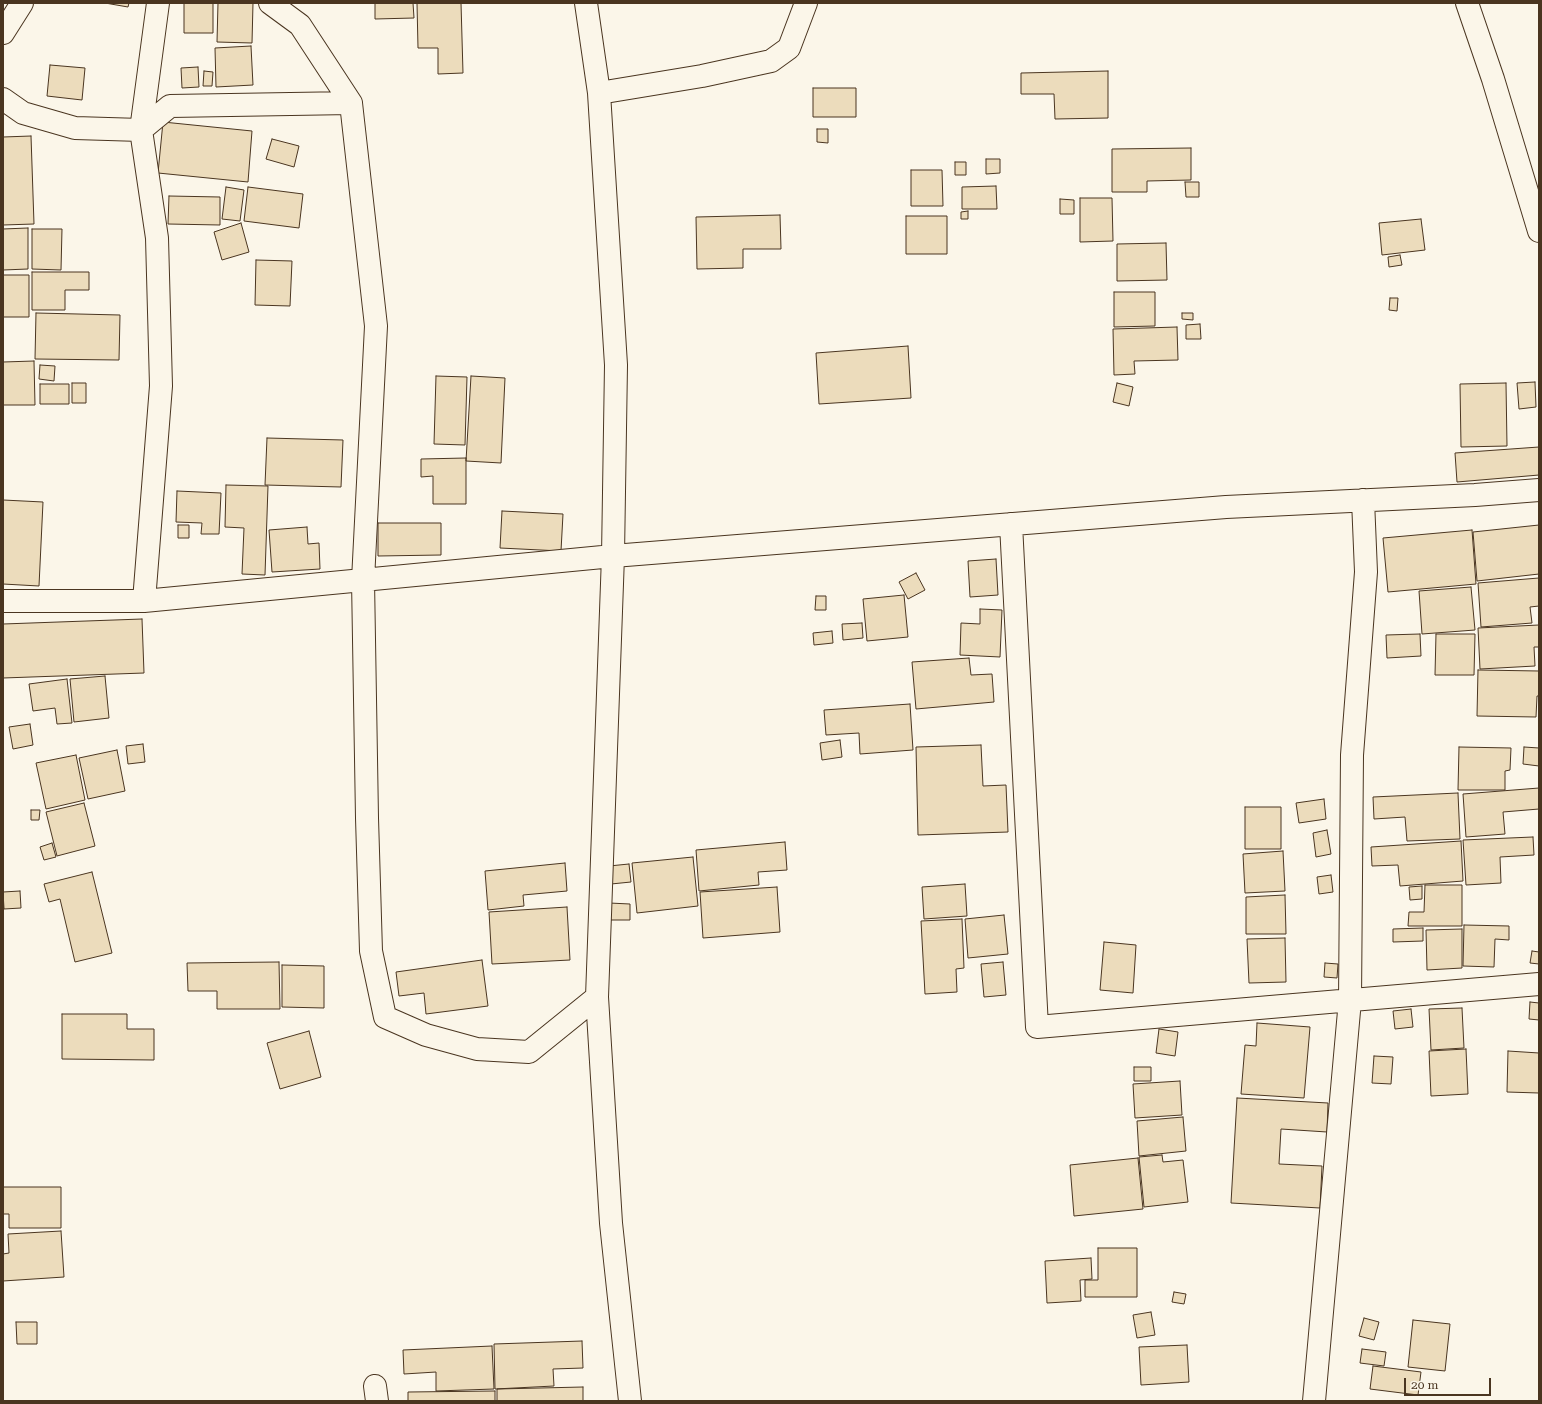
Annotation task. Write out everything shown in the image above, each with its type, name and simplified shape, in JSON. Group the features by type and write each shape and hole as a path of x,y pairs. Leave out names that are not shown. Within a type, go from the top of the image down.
{"street":[{"path":"3,32 22,3"},
{"path":"144,601 161,386 158,238 141,130 158,3"},
{"path":"270,3 300,26 351,103 376,326 363,580 371,951 385,1017 426,1035 477,1049 529,1052 597,997"},
{"path":"586,3 599,93 616,365 613,556 597,997 611,1223 630,1401"},
{"path":"599,93 702,76 772,61 789,48 806,3"},
{"path":"1467,3 1493,79 1539,231"},
{"path":"3,99 23,113 75,128 141,130 170,106 351,103"},
{"path":"3,601 144,601 613,556 1011,524 1226,507 1475,495 1539,490"},
{"path":"1314,1401 1350,1000 1352,755 1366,572 1363,500"},
{"path":"1011,524 1037,1027 1539,984"}],"building":[{"path":"105,3 129,3 128,7"},
{"path":"184,3 213,3 213,33 184,33"},
{"path":"218,3 253,3 252,43 217,42"},
{"path":"375,3 413,3 414,18 375,19"},
{"path":"417,3 461,3 463,73 438,74 438,48 418,48"},
{"path":"251,46 253,85 216,87 215,48"},
{"path":"50,65 85,68 82,100 47,96"},
{"path":"198,67 199,87 182,88 181,68"},
{"path":"204,71 213,72 212,86 203,86"},
{"path":"1108,71 1108,118 1055,119 1054,94 1021,94 1021,73"},
{"path":"813,88 856,88 856,117 813,117"},
{"path":"163,122 252,131 248,182 158,173"},
{"path":"817,129 828,129 828,143 817,142"},
{"path":"31,136 34,224 3,225 3,137"},
{"path":"272,139 299,146 294,167 266,159"},
{"path":"1191,148 1191,180 1147,181 1147,192 1112,192 1112,149"},
{"path":"986,159 1000,159 1000,173 986,174"},
{"path":"955,162 966,162 966,175 955,175"},
{"path":"911,170 942,170 943,206 911,206"},
{"path":"1185,182 1199,182 1199,197 1186,197"},
{"path":"996,186 997,209 962,209 962,187"},
{"path":"226,187 244,190 240,221 222,219"},
{"path":"248,187 303,194 299,228 244,221"},
{"path":"169,196 220,197 220,225 168,224"},
{"path":"1080,198 1112,198 1113,241 1080,242"},
{"path":"1060,199 1074,200 1074,214 1060,214"},
{"path":"968,211 968,219 961,219 961,212"},
{"path":"780,215 781,249 743,249 743,268 697,269 696,217"},
{"path":"906,216 947,216 947,254 906,254"},
{"path":"1421,219 1425,250 1382,255 1379,223"},
{"path":"241,223 249,252 222,260 214,232"},
{"path":"28,228 28,269 3,270 3,229"},
{"path":"32,229 62,229 61,270 32,269"},
{"path":"1166,243 1167,280 1117,281 1117,244"},
{"path":"1400,255 1402,265 1389,267 1388,257"},
{"path":"256,260 292,261 290,306 255,305"},
{"path":"32,272 89,272 89,290 65,290 65,310 32,310"},
{"path":"3,275 29,275 29,317 3,317"},
{"path":"1114,292 1155,292 1155,326 1114,327"},
{"path":"1390,298 1398,298 1397,311 1389,310"},
{"path":"36,313 120,315 119,360 35,359"},
{"path":"1182,313 1193,313 1193,320 1182,319"},
{"path":"1200,324 1201,339 1186,339 1186,325"},
{"path":"1177,327 1178,360 1134,361 1135,374 1114,375 1113,329"},
{"path":"908,346 911,398 819,404 816,353"},
{"path":"34,361 35,405 3,405 3,362"},
{"path":"40,365 55,366 54,381 39,379"},
{"path":"436,376 467,377 465,445 434,444"},
{"path":"471,376 505,378 501,463 466,461"},
{"path":"1535,382 1536,407 1519,409 1517,383"},
{"path":"72,383 86,383 86,403 72,403"},
{"path":"1117,383 1133,387 1129,406 1113,402"},
{"path":"1506,383 1507,446 1461,447 1460,384"},
{"path":"40,384 69,384 69,404 40,404"},
{"path":"267,438 343,440 341,487 265,485"},
{"path":"1539,447 1539,475 1457,482 1455,453"},
{"path":"466,458 466,504 433,504 433,476 421,477 421,459"},
{"path":"226,485 268,486 265,575 242,574 244,528 225,527"},
{"path":"177,491 221,493 219,534 201,534 202,523 176,522"},
{"path":"3,500 43,502 39,586 3,584"},
{"path":"502,511 563,514 561,551 500,548"},
{"path":"378,523 441,523 441,555 378,556"},
{"path":"178,525 189,525 189,538 178,538"},
{"path":"1539,525 1539,574 1477,581 1473,532"},
{"path":"307,527 308,544 319,543 320,569 272,572 269,530"},
{"path":"1472,530 1476,584 1388,592 1383,538"},
{"path":"996,559 998,595 970,597 968,561"},
{"path":"916,573 925,590 908,599 899,582"},
{"path":"1539,578 1539,606 1530,607 1532,623 1481,627 1478,583"},
{"path":"1471,587 1475,630 1422,634 1419,591"},
{"path":"904,595 908,637 867,641 863,599"},
{"path":"816,596 826,596 826,610 815,610"},
{"path":"980,609 1002,610 1000,657 960,655 961,623 980,624"},
{"path":"142,619 144,673 3,678 3,624"},
{"path":"862,623 863,638 843,640 842,624"},
{"path":"1539,625 1539,647 1534,647 1535,666 1480,669 1478,628"},
{"path":"832,631 833,643 814,645 813,633"},
{"path":"1420,634 1421,656 1387,658 1386,635"},
{"path":"1436,634 1475,634 1474,675 1435,675"},
{"path":"969,658 971,675 992,674 994,702 916,709 912,662"},
{"path":"1478,670 1539,671 1539,696 1537,696 1536,717 1477,716"},
{"path":"105,676 109,718 74,722 70,679"},
{"path":"67,679 72,723 57,724 55,708 33,711 29,684"},
{"path":"910,704 913,750 860,754 859,733 826,735 824,710"},
{"path":"30,724 33,745 13,749 9,727"},
{"path":"840,740 842,757 822,760 820,743"},
{"path":"143,744 145,762 128,764 126,746"},
{"path":"981,745 983,786 1006,785 1008,832 918,835 916,747"},
{"path":"1459,747 1511,748 1510,770 1505,771 1505,790 1458,790"},
{"path":"1524,747 1539,748 1539,766 1523,764"},
{"path":"117,750 125,791 88,799 79,758"},
{"path":"76,755 85,800 46,809 36,763"},
{"path":"1539,788 1539,809 1503,812 1505,834 1466,837 1463,794"},
{"path":"1458,793 1460,839 1407,841 1405,817 1374,819 1373,797"},
{"path":"1324,799 1326,819 1299,823 1296,803"},
{"path":"84,803 95,846 57,856 46,812"},
{"path":"1245,807 1281,807 1281,849 1245,849"},
{"path":"31,810 40,810 39,820 31,820"},
{"path":"1327,830 1331,854 1316,857 1313,833"},
{"path":"1533,837 1534,855 1500,857 1501,883 1466,885 1463,840"},
{"path":"1461,841 1463,881 1400,886 1398,865 1372,866 1371,847"},
{"path":"785,842 787,870 758,872 759,885 699,891 696,850"},
{"path":"52,843 56,857 44,860 40,847"},
{"path":"1283,851 1285,891 1245,893 1243,854"},
{"path":"693,857 698,906 637,913 632,863"},
{"path":"565,863 567,891 523,895 524,906 488,910 485,871"},
{"path":"629,864 631,882 611,884 609,866"},
{"path":"92,872 112,953 75,962 60,899 49,902 44,884"},
{"path":"1331,875 1333,892 1319,894 1317,877"},
{"path":"965,884 967,916 924,919 922,887"},
{"path":"1425,885 1462,885 1462,926 1408,926 1409,912 1424,912"},
{"path":"1422,886 1422,899 1410,900 1409,887"},
{"path":"777,887 780,932 703,938 700,892"},
{"path":"20,891 21,908 4,909 3,892"},
{"path":"1285,895 1286,934 1246,934 1246,897"},
{"path":"609,903 630,904 630,920 608,920"},
{"path":"567,907 570,960 492,964 489,912"},
{"path":"1004,915 1008,954 968,958 965,919"},
{"path":"962,919 964,968 956,969 957,992 925,994 921,921"},
{"path":"1464,925 1509,926 1509,940 1495,939 1494,967 1463,966"},
{"path":"1423,928 1423,941 1393,942 1393,929"},
{"path":"1462,929 1462,968 1427,970 1426,930"},
{"path":"1285,938 1286,982 1249,983 1247,939"},
{"path":"1104,942 1136,945 1133,993 1100,990"},
{"path":"1532,951 1539,952 1539,964 1530,963"},
{"path":"482,960 488,1006 426,1014 424,993 399,996 396,972"},
{"path":"279,962 280,1009 217,1009 217,991 188,991 187,963"},
{"path":"1003,962 1006,995 984,997 981,964"},
{"path":"1325,963 1338,964 1337,978 1324,977"},
{"path":"282,965 324,966 324,1008 282,1007"},
{"path":"1530,1002 1539,1003 1539,1020 1529,1019"},
{"path":"1462,1008 1464,1048 1431,1050 1429,1009"},
{"path":"1411,1009 1413,1027 1395,1029 1393,1011"},
{"path":"62,1014 127,1014 127,1029 154,1029 154,1060 62,1059"},
{"path":"1257,1023 1310,1027 1304,1098 1241,1094 1245,1045 1256,1046"},
{"path":"1159,1029 1178,1032 1175,1056 1156,1053"},
{"path":"309,1031 321,1077 280,1089 267,1043"},
{"path":"1466,1049 1468,1094 1431,1096 1429,1051"},
{"path":"1508,1051 1539,1053 1539,1093 1507,1092"},
{"path":"1374,1056 1393,1057 1391,1084 1372,1083"},
{"path":"1134,1067 1151,1067 1151,1081 1134,1081"},
{"path":"1180,1081 1182,1115 1135,1118 1133,1084"},
{"path":"1237,1098 1328,1103 1327,1132 1281,1129 1279,1164 1322,1166 1320,1208 1231,1203"},
{"path":"1183,1117 1186,1151 1139,1156 1137,1121"},
{"path":"1162,1155 1163,1162 1183,1160 1188,1202 1144,1207 1139,1157"},
{"path":"1138,1158 1143,1209 1074,1216 1070,1165"},
{"path":"3,1187 61,1187 61,1228 9,1228 9,1214 3,1214"},
{"path":"61,1231 64,1277 3,1281 3,1254 9,1253 8,1234"},
{"path":"1098,1248 1137,1248 1137,1297 1085,1297 1085,1280 1098,1280"},
{"path":"1091,1258 1092,1279 1080,1280 1081,1301 1047,1303 1045,1261"},
{"path":"1174,1292 1186,1294 1184,1304 1172,1302"},
{"path":"1151,1312 1155,1335 1137,1338 1133,1315"},
{"path":"1364,1318 1379,1322 1374,1340 1359,1336"},
{"path":"1413,1320 1450,1324 1445,1371 1408,1367"},
{"path":"16,1322 37,1322 37,1344 17,1344"},
{"path":"582,1341 583,1368 553,1369 554,1386 495,1389 494,1344"},
{"path":"1187,1345 1189,1382 1141,1385 1139,1347"},
{"path":"492,1346 494,1389 436,1391 436,1372 404,1374 403,1350"},
{"path":"1362,1349 1386,1352 1384,1366 1360,1363"},
{"path":"1373,1366 1421,1372 1418,1395 1370,1389"},
{"path":"583,1387 583,1401 497,1401 497,1389"},
{"path":"495,1391 495,1401 408,1401 408,1392"}]}
